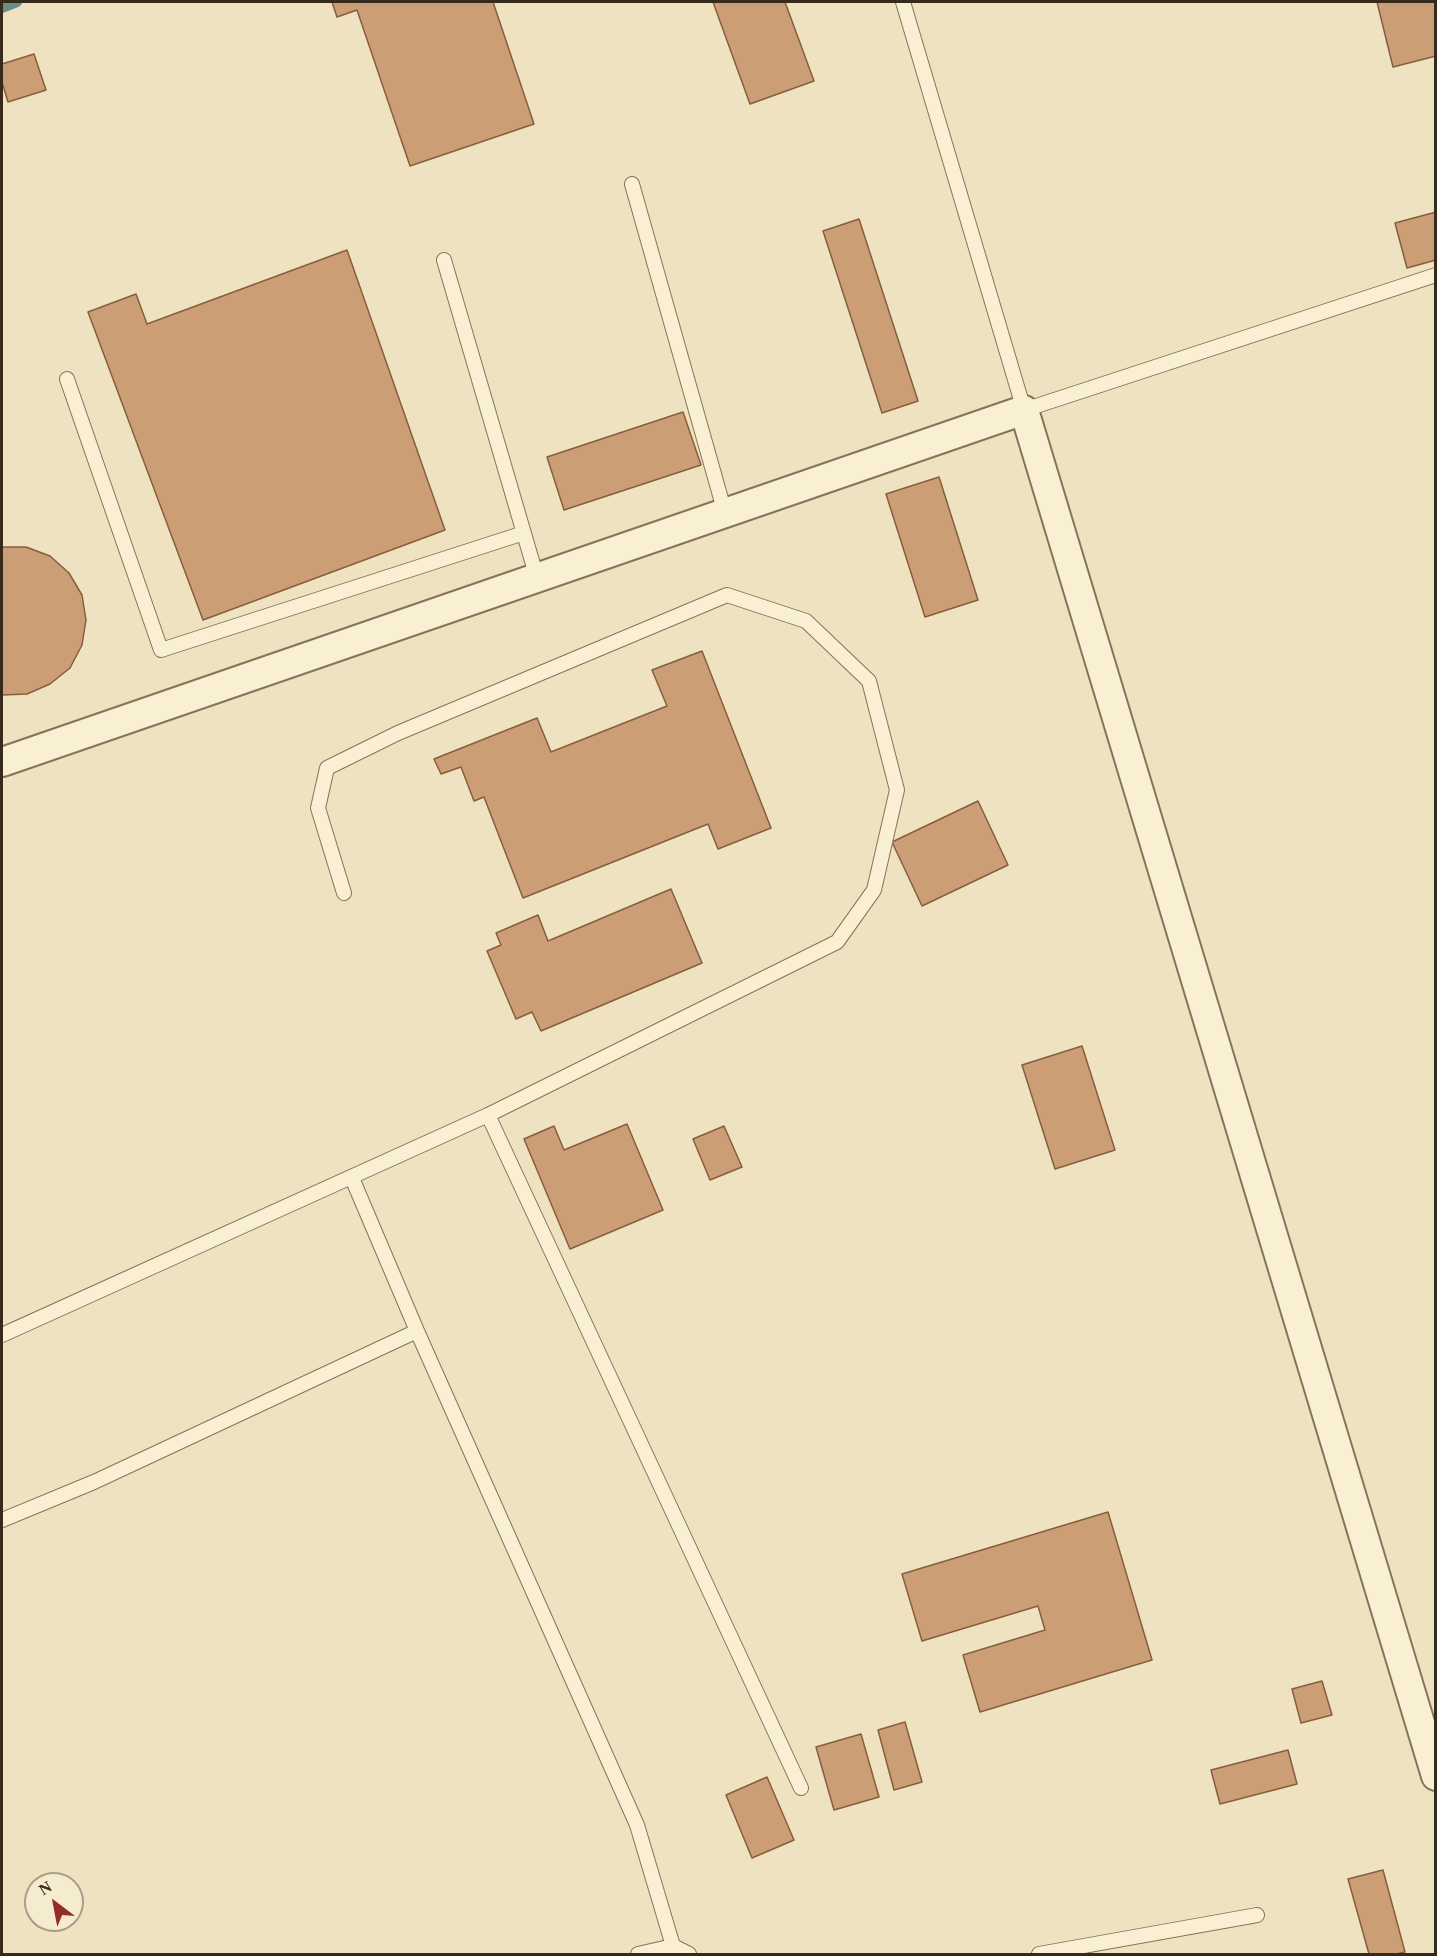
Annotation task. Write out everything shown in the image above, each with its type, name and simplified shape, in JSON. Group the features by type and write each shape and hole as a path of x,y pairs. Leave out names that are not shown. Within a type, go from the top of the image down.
{"street":[{"path":"2,762 1024,410 1436,1776"}],"lane":[{"path":"903,2 1024,410 1436,275"},
{"path":"632,184 725,513"},
{"path":"444,260 537,578"},
{"path":"67,379 161,650 524,533"},
{"path":"2,1335 488,1115 837,942 874,890 897,790 868,681 806,621 727,595 398,733 327,768 318,808 344,893"},
{"path":"488,1115 801,1788"},
{"path":"352,1178 417,1331 637,1825 673,1946"},
{"path":"2,1520 94,1482 417,1331"},
{"path":"1039,1954 1257,1915"},
{"path":"638,1954 673,1946 689,1954"}],"building":[{"path":"332,2 493,2 534,124 410,166 357,10 337,17"},
{"path":"713,2 785,2 814,81 750,104"},
{"path":"1377,2 1436,2 1436,56 1393,67"},
{"path":"34,54 46,90 8,102 2,82 2,64"},
{"path":"1436,212 1436,260 1407,268 1395,223"},
{"path":"859,219 918,401 882,413 823,231"},
{"path":"347,250 445,530 203,620 88,312 136,294 147,324"},
{"path":"683,412 701,465 564,510 547,457"},
{"path":"939,477 978,600 925,617 886,494"},
{"path":"2,547 26,547 50,556 69,573 82,595 86,620 82,645 70,668 50,684 27,694 2,695"},
{"path":"702,651 771,828 718,849 708,824 523,898 484,797 474,801 461,767 441,774 434,759 537,718 551,752 667,706 652,670"},
{"path":"978,801 1008,865 922,906 892,842"},
{"path":"671,889 702,963 541,1031 532,1012 516,1019 487,951 501,945 496,933 538,915 548,941"},
{"path":"1082,1046 1115,1150 1055,1169 1022,1065"},
{"path":"627,1124 663,1210 570,1249 524,1139 554,1126 564,1150"},
{"path":"724,1126 742,1167 710,1180 693,1139"},
{"path":"1108,1512 1152,1660 980,1712 963,1655 1045,1630 1038,1606 922,1641 902,1574"},
{"path":"1322,1681 1332,1715 1301,1723 1292,1689"},
{"path":"905,1722 922,1782 894,1790 878,1730"},
{"path":"861,1734 879,1797 834,1810 816,1747"},
{"path":"1288,1750 1297,1784 1220,1804 1211,1770"},
{"path":"767,1777 794,1840 752,1858 726,1795"},
{"path":"1383,1870 1405,1952 1369,1954 1348,1879"}],"waterway":[{"path":"2,8 17,2"}]}
